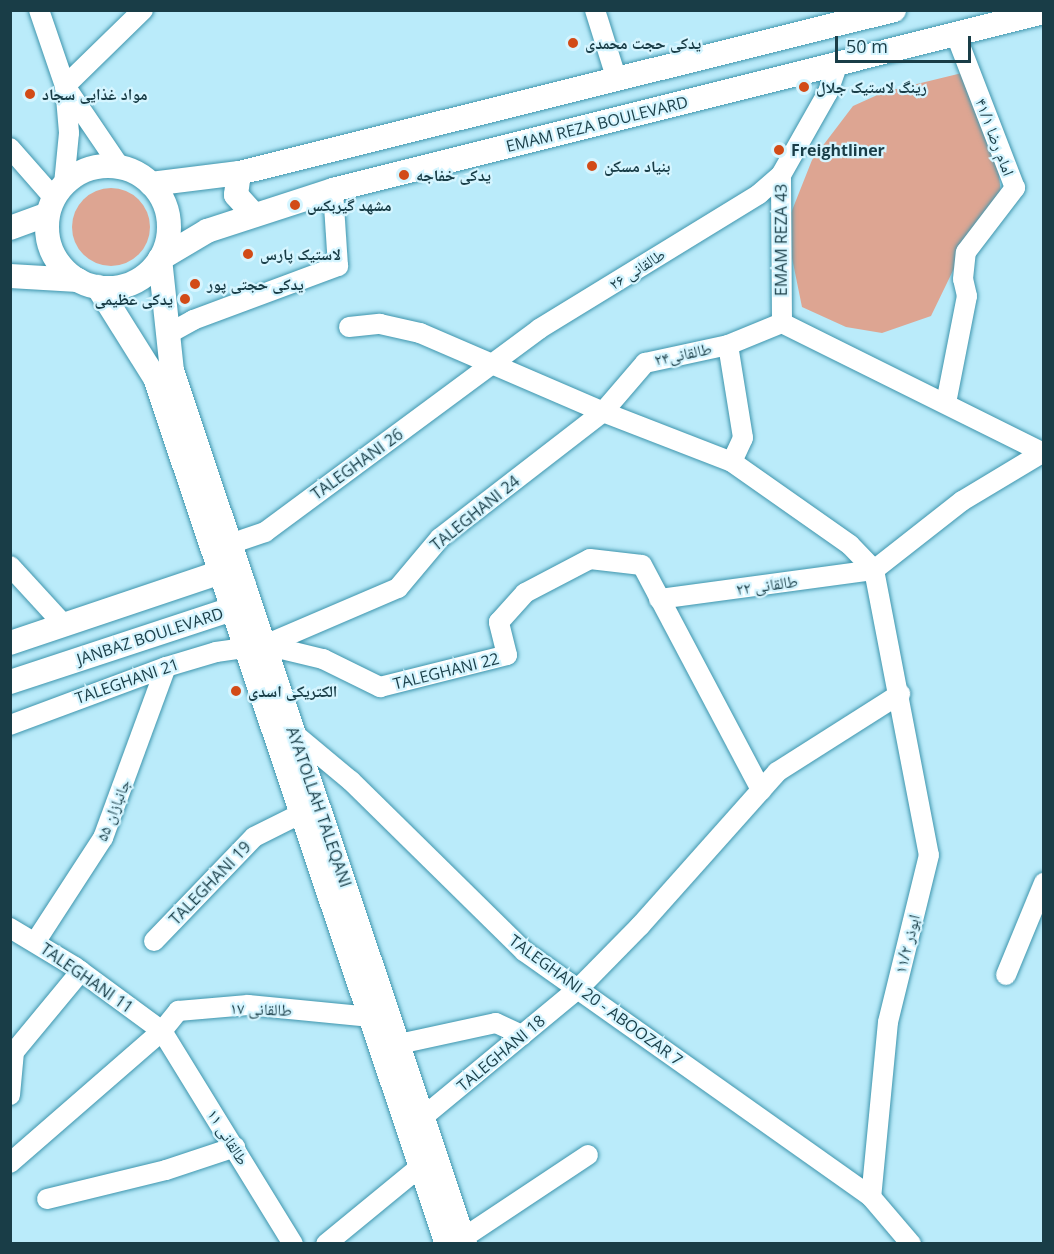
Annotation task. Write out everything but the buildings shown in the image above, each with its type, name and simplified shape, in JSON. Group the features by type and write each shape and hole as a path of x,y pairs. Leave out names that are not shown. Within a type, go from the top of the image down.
{"main road":[{"path":"151,184 239,173 617,80 880,12"},
{"name":"EMAM REZA BOULEVARD","path":"160,259 207,231 252,213 333,190 1044,12"},
{"path":"10,228 56,199 81,172 100,167 120,167 151,184 162,200 168,220 167,240 160,259 168,334 164,374"},
{"path":"239,173 236,195 252,213"},
{"path":"56,199 47,229 52,252 88,284 164,374"},
{"path":"10,276 88,284 133,282 160,259"},
{"name":"AYATOLLAH TALEQANI","path":"164,374 221,555 232,609 256,645 294,732 423,1117 459,1242"},
{"path":"10,643 134,602 221,555 244,585"},
{"name":"AYATOLLAH TALEQANI","path":"244,585 268,715 421,1166 459,1242"},
{"name":"JANBAZ BOULEVARD","path":"10,682 232,609 244,585"},
{"path":"134,602 145,639"}],"street":[{"path":"39,10 65,90 69,133 56,199"},
{"path":"65,90 143,10"},
{"path":"595,10 617,80"},
{"name":"امام رضا ۴۱/۱","path":"946,403 967,296 963,279 966,252 1015,189 956,35"},
{"name":"EMAM REZA 43","path":"782,323 781,175 828,92 838,63"},
{"path":"65,90 120,167"},
{"path":"10,148 56,199"},
{"name":"طالقانی ۲۶","path":"492,362 539,329 759,194 781,175"},
{"path":"168,334 193,320 338,266 333,190"},
{"path":"782,323 1043,453"},
{"name":"طالقانی۲۴","path":"603,412 645,363 728,345 782,323"},
{"path":"349,327 401,327 492,362 603,412 732,462 850,545 874,570 962,501 1043,453"},
{"path":"728,345 743,438 732,462"},
{"name":"TALEGHANI 26","path":"221,555 265,532 492,362"},
{"name":"TALEGHANI 24","path":"256,645 398,588 440,538 603,412"},
{"name":"TALEGHANI 22","path":"256,645 323,659 380,687 507,655 498,622 525,593 590,560 642,565 659,599"},
{"path":"10,566 64,625"},
{"name":"طالقانی ۲۲","path":"659,599 874,570"},
{"name":"ابوذر ۱۱/۲","path":"871,1197 888,1022 929,855 900,693 874,570"},
{"path":"659,599 761,790"},
{"name":"TALEGHANI 21","path":"10,724 166,667 256,645"},
{"name":"جانبازان ۵۵","path":"36,941 103,838 166,667"},
{"name":"TALEGHANI 18","path":"423,1117 579,988 640,926 777,772 900,693"},
{"name":"TALEGHANI 20 - ABOOZAR 7","path":"268,715 294,732 351,781 524,951 871,1197 911,1244"},
{"name":"TALEGHANI 19","path":"153,941 254,837 302,813"},
{"path":"1006,975 1044,883"},
{"name":"TALEGHANI 11","path":"10,928 36,941 81,971 162,1031"},
{"path":"10,1095 14,1052 81,971"},
{"name":"طالقانی ۱۷","path":"10,1164 162,1031 178,1011 248,1005 371,1017"},
{"path":"399,1044 496,1023 522,1035"},
{"name":"طالقانی ۱۱","path":"162,1031 293,1244"},
{"path":"46,1199 166,1170 235,1147"},
{"path":"459,1242 588,1155"},
{"path":"326,1244 421,1166"}],"shaded area":[{"path":"962,73 997,155 1001,195 977,221 931,316 882,333 846,327 802,307 792,258 791,213 812,160 853,106 884,92"},
{"path":"111,188 126,191 138,200 147,212 150,227 147,242 138,254 126,263 111,266 96,263 84,254 75,242 72,227 75,212 84,200 96,191"}],"place":[{"name":"یدکی حجت محمدی","path":"573,43"},
{"name":"رینگ لاستیک جلال","path":"804,87"},
{"name":"مواد غذایی سجاد","path":"30,94"},
{"name":"Freightliner","path":"779,150"},
{"name":"بنیاد مسکن","path":"592,166"},
{"name":"یدکی خفاجه","path":"404,175"},
{"name":"مشهد گیربکس","path":"295,205"},
{"name":"لاستیک پارس","path":"248,254"},
{"name":"یدکی حجتی پور","path":"195,284"},
{"name":"یدکی عظیمی","path":"185,299"},
{"name":"الکتریکی اسدی","path":"236,691"}]}
